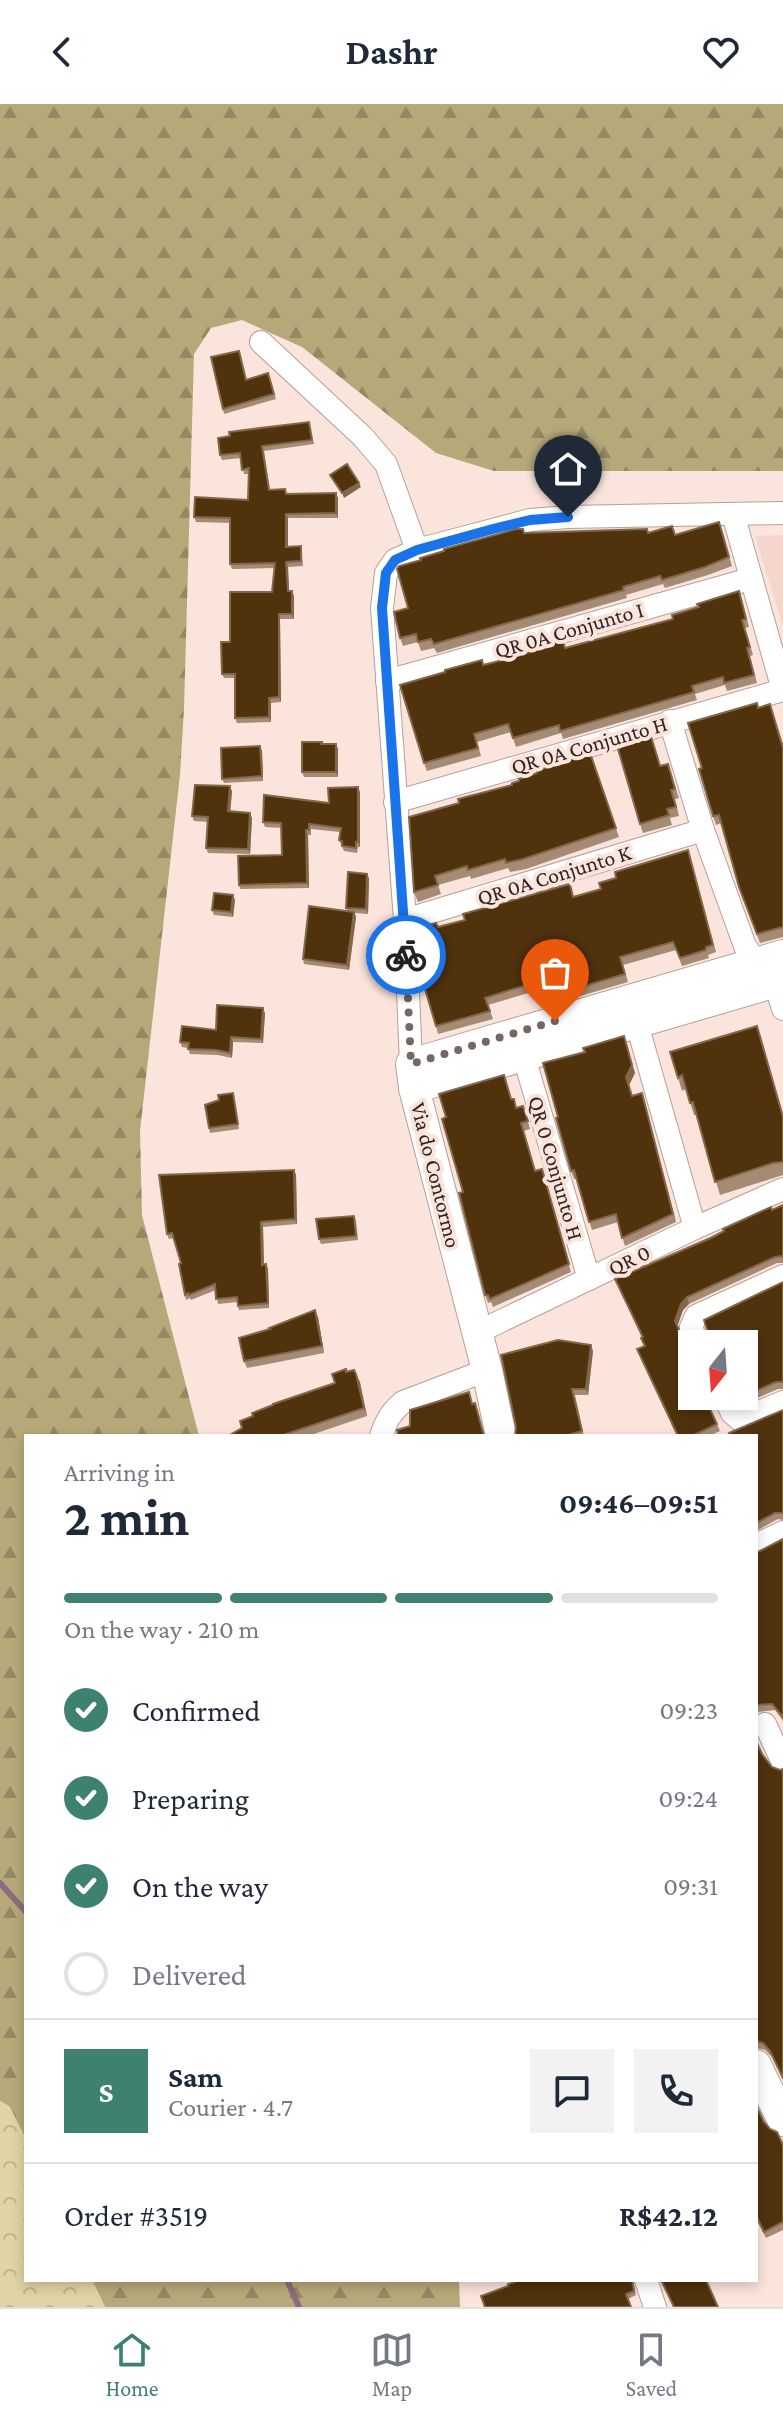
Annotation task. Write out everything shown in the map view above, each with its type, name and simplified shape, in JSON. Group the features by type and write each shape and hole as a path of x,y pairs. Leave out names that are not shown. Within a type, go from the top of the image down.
{"street":[{"path":"261,342 363,437 386,464 417,550"},
{"name":"Via do Contormo","path":"501,1434 413,1076 382,608 386,573 395,560 417,550 530,520 783,513"},
{"path":"733,514 783,690"},
{"name":"QR 0A Conjunto I","path":"387,681 750,579"},
{"name":"QR 0A Conjunto H","path":"395,802 783,690"},
{"path":"670,721 703,830 745,946 776,978"},
{"name":"QR 0A Conjunto K","path":"405,920 703,830"},
{"path":"413,1076 524,1057 776,978"},
{"path":"413,1076 776,978"},
{"path":"637,1024 695,1228"},
{"name":"QR 0 Conjunto H","path":"524,1057 589,1279"},
{"name":"QR 0","path":"476,1333 783,1189"},
{"path":"692,1330 696,1316 783,1276"},
{"path":"382,1434 393,1410 403,1402 487,1370"},
{"path":"731,1410 740,1420 783,1402"},
{"path":"758,1544 783,1532"},
{"path":"768,1723 783,1763"},
{"path":"758,2069 783,2121"},
{"path":"647,2282 655,2307"}],"shaded area":[{"path":"783,535 783,627 755,536"}],"green space":[{"path":"0,104 783,104 783,471 494,471 436,453 302,347 242,320 211,328 194,354 180,775 140,1131 142,1215 198,1434 24,1434 24,2136 10,2107 0,2101"},
{"path":"0,2101 10,2107 24,2136 24,2282 93,2282 105,2307 0,2307"},
{"path":"93,2282 459,2282 460,2307 105,2307"}],"building":[{"path":"239,351 246,380 268,373 274,394 223,409 211,357"},
{"path":"309,422 312,440 262,446 269,490 285,489 286,494 336,493 336,513 286,514 286,547 301,546 301,561 286,562 288,591 292,591 292,614 279,614 279,697 269,698 269,717 235,718 235,674 222,674 221,642 230,642 230,592 272,592 275,563 230,564 230,518 194,517 195,497 248,500 249,468 242,470 240,453 220,455 218,438 230,436 229,432"},
{"path":"347,464 359,483 342,493 330,475"},
{"path":"719,522 729,557 705,567 662,580 660,576 623,587 624,590 434,644 431,639 418,642 416,634 400,638 394,612 408,608 397,569 444,549 516,529 523,529 524,533 647,529 648,533 672,526 675,535"},
{"path":"739,591 754,675 724,683 723,677 692,686 694,692 560,731 559,725 513,738 508,724 474,734 478,748 424,763 400,685 482,660 483,665 511,658 536,650 535,645 562,637 565,648 673,619 672,615 699,607 697,604"},
{"path":"757,703 758,708 770,704 783,744 783,927 757,934 739,887 719,815 713,816 688,723"},
{"path":"650,733 660,766 668,764 676,807 667,809 669,815 640,824 616,742"},
{"path":"302,742 336,744 336,772 302,772"},
{"path":"260,746 262,776 222,779 221,748"},
{"path":"589,750 616,828 523,859 506,863 505,859 468,870 467,866 435,876 438,885 414,892 409,817 459,803 458,799 512,785 537,773 537,770 564,763 563,758"},
{"path":"195,785 230,786 228,811 250,813 248,849 206,848 208,817 192,816"},
{"path":"358,787 356,848 342,846 339,840 341,828 309,824 309,830 306,830 307,883 239,885 238,856 282,855 281,823 263,822 264,795 329,803 328,788"},
{"path":"688,850 713,945 706,947 706,950 680,958 673,942 620,957 625,974 564,992 562,986 543,993 539,981 485,998 490,1011 436,1026 422,979 417,928 436,923 438,927 465,920 463,914 570,884 573,897 601,889 599,883 616,878 615,872"},
{"path":"348,872 367,874 366,909 346,908"},
{"path":"214,893 233,895 231,912 212,910"},
{"path":"309,906 354,912 347,965 303,959"},
{"path":"217,1005 263,1008 261,1039 231,1037 230,1053 188,1049 189,1043 180,1042 182,1026 216,1030"},
{"path":"757,1026 783,1117 783,1162 715,1182 693,1102 690,1103 682,1075 678,1078 670,1052"},
{"path":"624,1036 632,1065 626,1077 632,1096 642,1093 673,1214 622,1238 616,1214 589,1222 574,1170 571,1171 543,1063 585,1052 583,1048"},
{"path":"504,1075 516,1108 523,1106 528,1121 521,1123 535,1171 542,1169 569,1264 490,1299 485,1295 459,1193 463,1192 442,1119 446,1117 439,1094"},
{"path":"233,1093 238,1124 209,1128 205,1105 219,1100 218,1095"},
{"path":"294,1170 295,1219 261,1222 262,1265 266,1264 268,1303 238,1306 237,1297 216,1299 215,1284 185,1295 181,1263 172,1233 167,1234 159,1175"},
{"path":"783,1205 783,1256 687,1297 681,1304 675,1321 679,1330 678,1410 710,1410 717,1424 696,1434 677,1434 637,1349 645,1346 643,1337 615,1279 711,1238 723,1229 771,1207 772,1210"},
{"path":"354,1216 356,1236 319,1239 316,1219"},
{"path":"783,1282 783,1382 758,1390 758,1330 707,1330 704,1320"},
{"path":"315,1310 322,1346 244,1361 239,1338"},
{"path":"558,1340 591,1345 586,1389 572,1389 582,1431 571,1434 515,1434 501,1355"},
{"path":"346,1369 346,1372 354,1370 364,1408 286,1434 232,1434 242,1428 240,1421 253,1416 252,1413 335,1383 332,1374"},
{"path":"469,1392 483,1434 398,1434 397,1430 410,1426 410,1410"},
{"path":"783,1410 783,1513 775,1513 758,1522 758,1434 729,1433"},
{"path":"783,1539 783,1717 772,1704 758,1705 760,1551"},
{"path":"758,1745 772,1767 783,1769 783,2078 763,2043 758,2042"},
{"path":"758,2109 764,2122 777,2132 783,2145 783,2222 764,2232 758,2219"},
{"path":"632,2282 634,2291 626,2294 631,2307 485,2307 481,2296 508,2284"},
{"path":"662,2282 707,2282 718,2307 674,2307"}],"waterway":[{"path":"0,1883 24,1910"},
{"path":"288,2282 299,2307"}],"way so far":[{"path":"406,955 411,1064 555,1021"}],"route":[{"path":"406,955 382,608 386,573 395,560 417,550 530,520 568,517"}]}
